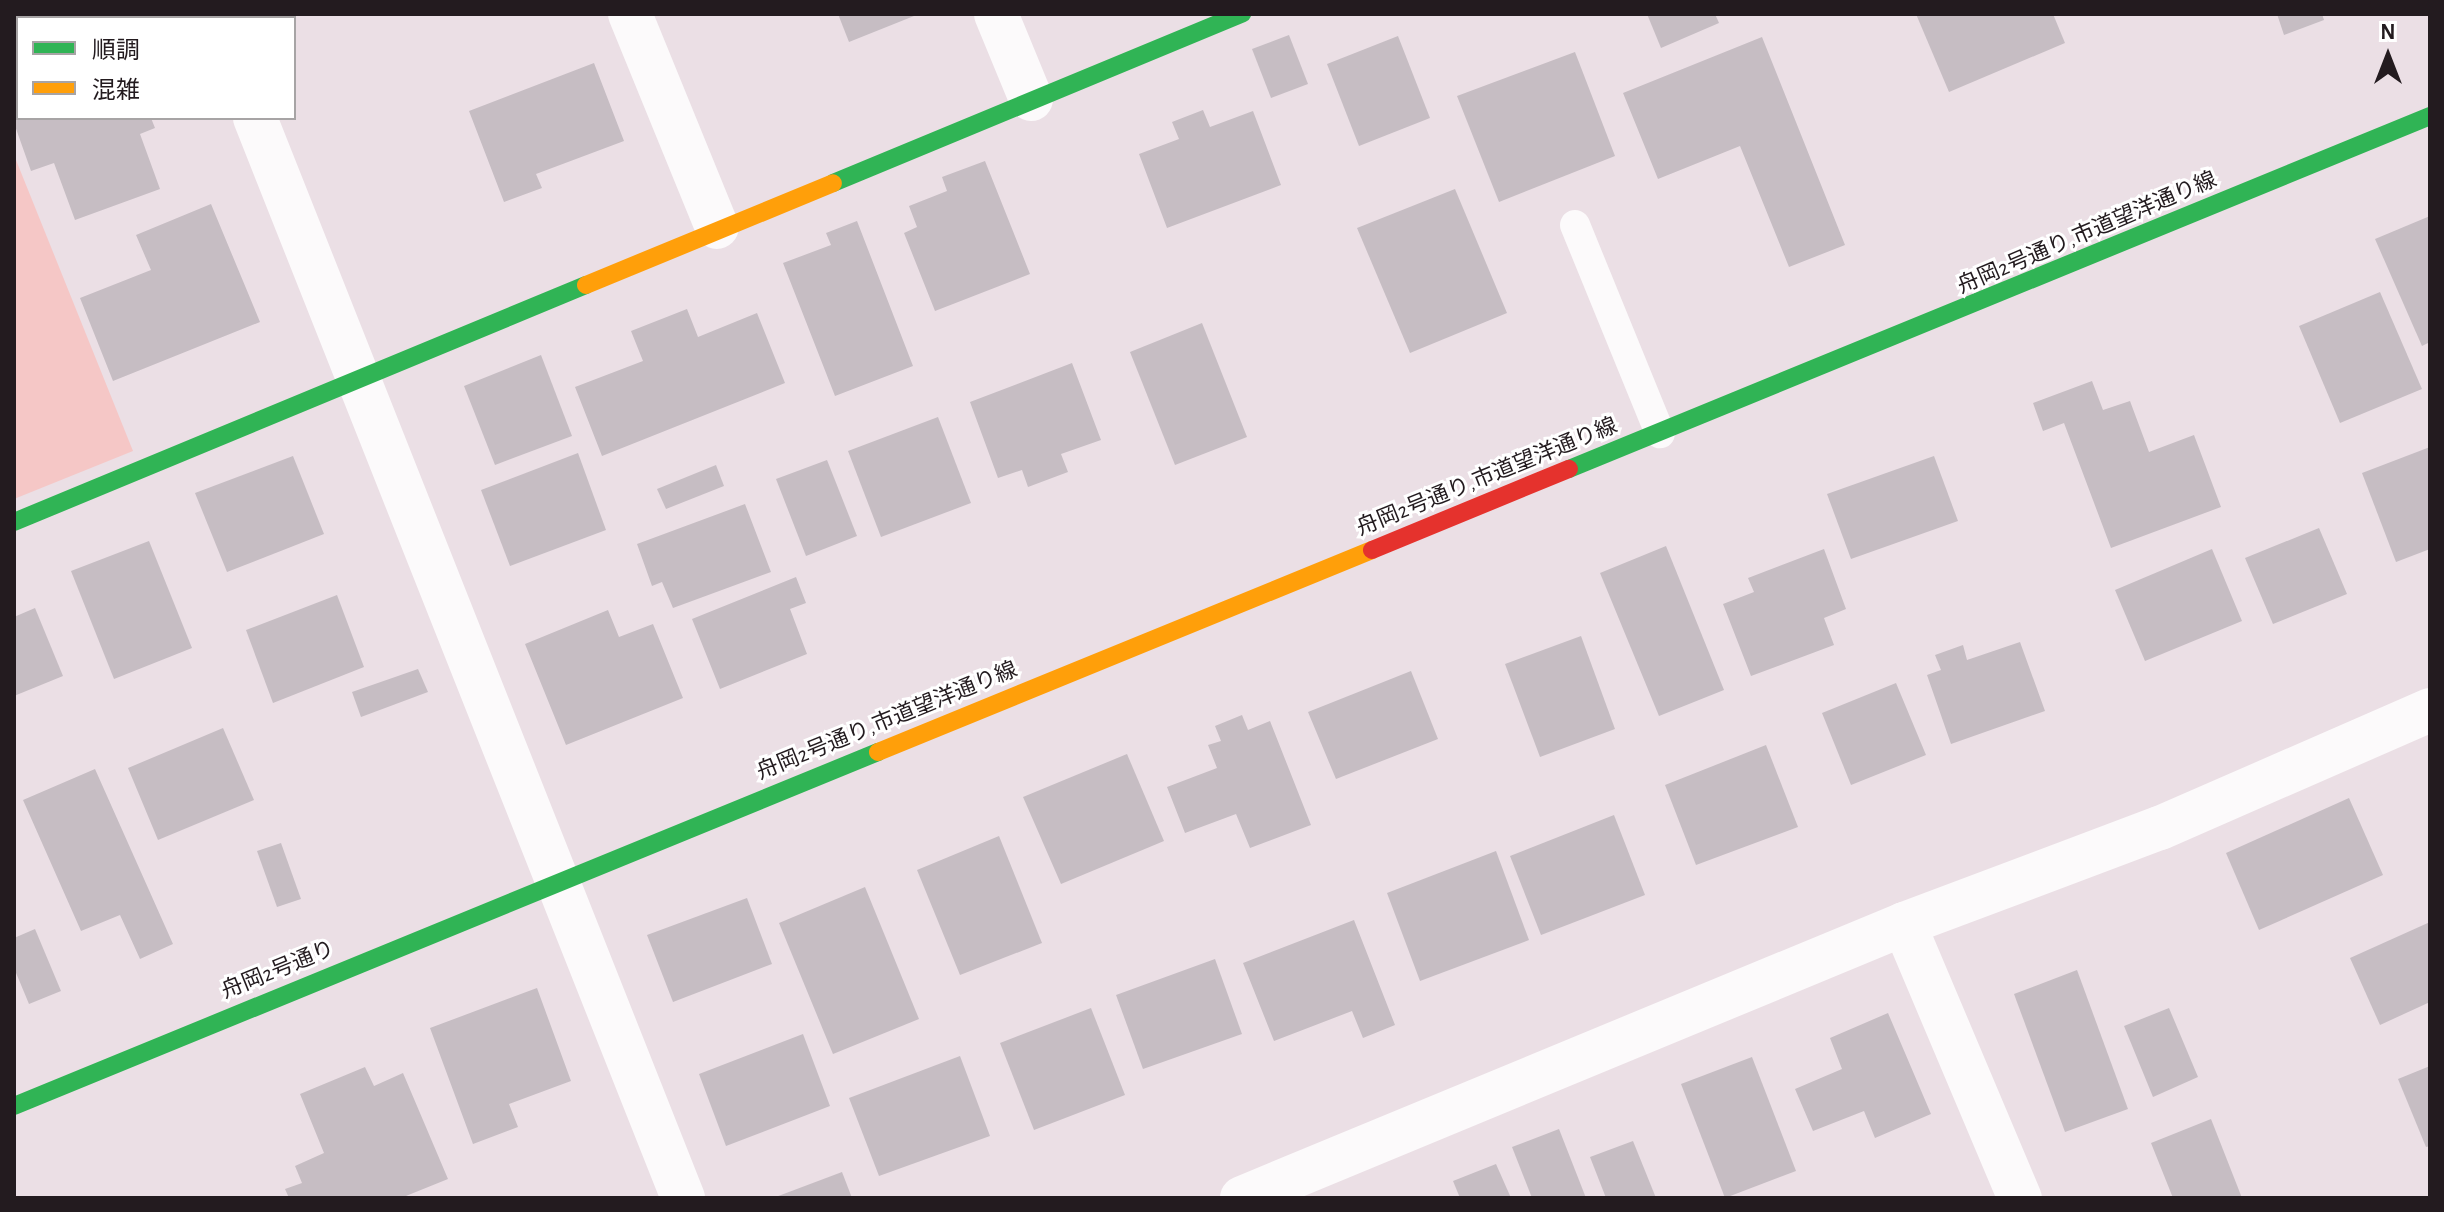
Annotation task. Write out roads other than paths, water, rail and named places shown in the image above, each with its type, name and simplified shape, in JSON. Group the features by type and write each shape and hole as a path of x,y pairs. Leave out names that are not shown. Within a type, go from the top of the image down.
{"street":[{"path":"630,14 717,227"},
{"path":"996,14 1031,99"},
{"path":"14,522 717,227 1242,14"},
{"name":"舟岡2号通り,市道望洋通り線","path":"560,879 1660,433 2430,116"},
{"path":"256,120 560,879 683,1198"},
{"path":"1242,1198 1904,924 2160,828 2430,710"},
{"name":"舟岡2号通り","path":"14,1106 560,879"},
{"path":"1904,924 2020,1198"}],"lane":[{"path":"1575,225 1660,433"}]}
